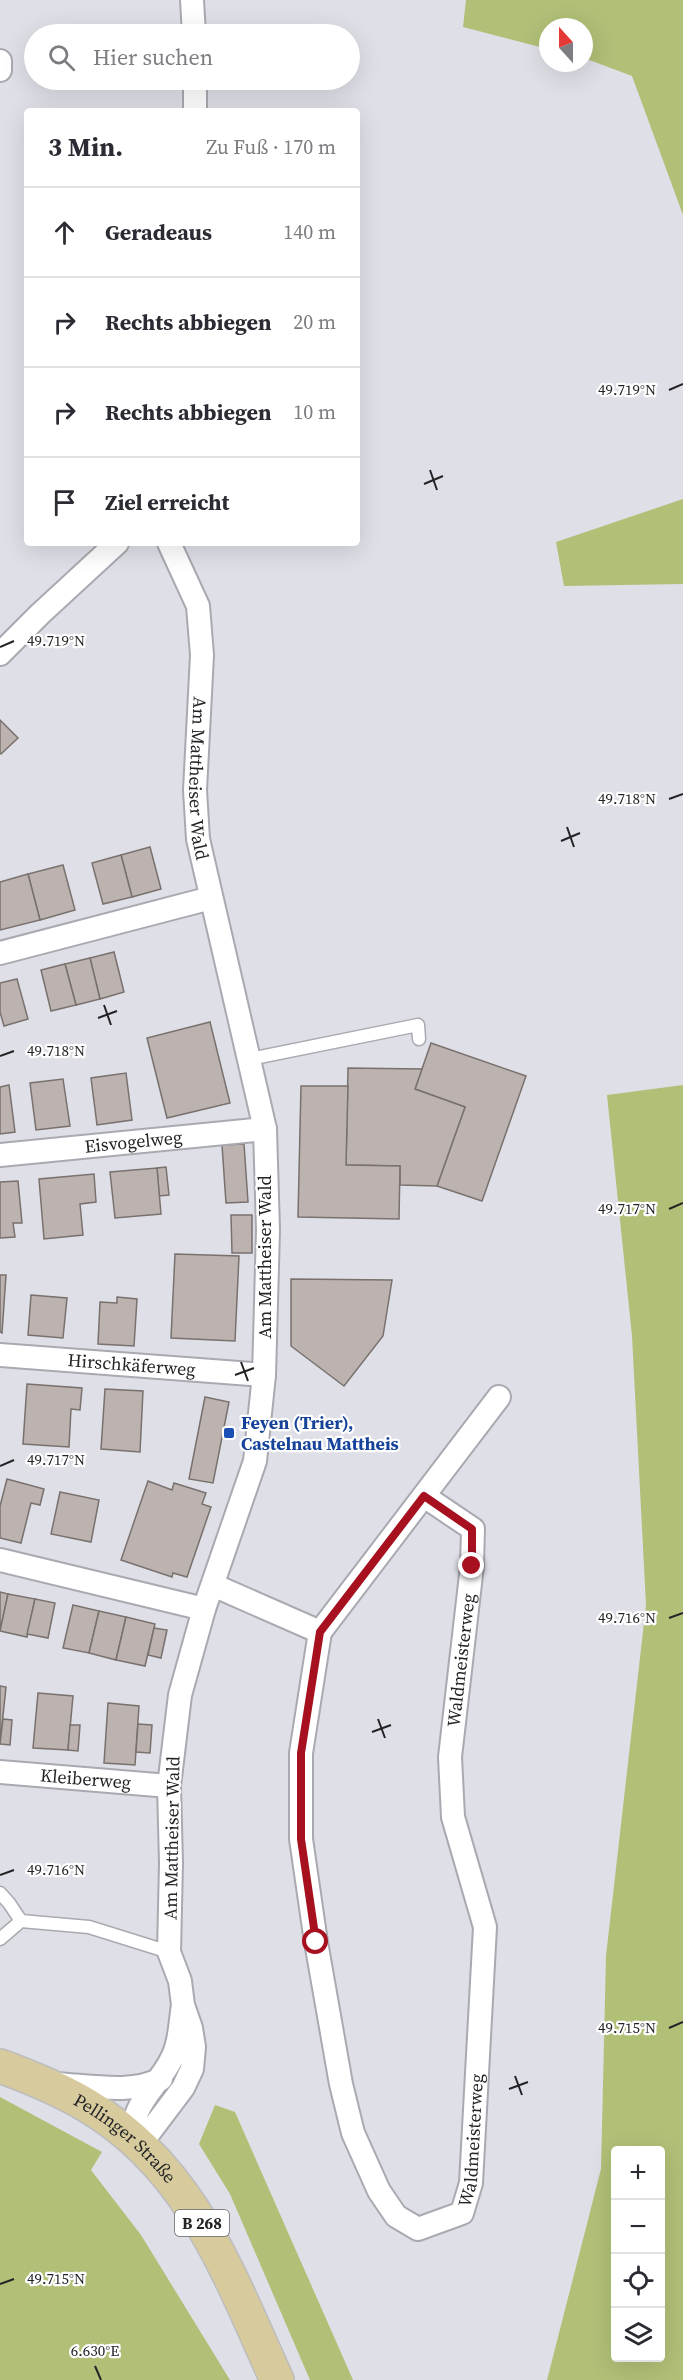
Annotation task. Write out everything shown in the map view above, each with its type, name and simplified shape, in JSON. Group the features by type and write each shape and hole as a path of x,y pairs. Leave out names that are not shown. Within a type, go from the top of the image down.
{"main road":[{"name":"Pellinger Straße","path":"0,2066 43,2083 89,2106 140,2145 177,2185 210,2236 277,2380"}],"street":[{"path":"192,0 193,24"},
{"path":"0,61 0,70"},
{"path":"195,90 195,108"},
{"path":"0,654 114,546"},
{"name":"Am Mattheiser Wald","path":"170,546 198,606 202,655 195,790 198,839 265,1129 268,1230 264,1375 255,1461 204,1609 180,1695 169,1786 171,1863 169,1952 180,1981 183,2006 191,2028 194,2047 192,2069 183,2088 140,2145 135,2134 135,2114 161,2079 173,2058 183,2006"},
{"path":"0,953 211,898"},
{"name":"Eisvogelweg","path":"0,1155 265,1129"},
{"name":"Hirschkäferweg","path":"0,1355 264,1375"},
{"name":"Waldmeisterweg","path":"424,1496 472,1529 471,1577 450,1757 453,1817 485,1927 471,2183 462,2213 418,2229 396,2216 379,2191 353,2133 341,2084 301,1839 301,1753 320,1632 499,1397"},
{"path":"0,1560 204,1609"},
{"path":"213,1585 320,1632"},
{"name":"Kleiberweg","path":"0,1772 169,1786"},
{"path":"43,2083 126,2088 144,2087 161,2079"}],"lane":[{"path":"250,1059 418,1025 419,1039"},
{"path":"0,1893 9,1902 21,1921"},
{"path":"0,1939 21,1921 89,1927 169,1952"}],"green space":[{"path":"466,0 683,0 683,215 632,76 593,61 593,18 539,18 539,47 463,27"},
{"path":"683,499 683,584 564,586 556,542"},
{"path":"683,1085 683,2380 547,2380 601,2169 606,1956 646,1605 632,1336 607,1095"},
{"path":"0,2097 102,2152 91,2170 141,2235 230,2380 0,2380"},
{"path":"215,2105 235,2112 353,2380 310,2380 230,2194 199,2144"}],"building":[{"path":"0,720 18,738 1,754 0,753"},
{"path":"150,847 161,889 132,897 121,855"},
{"path":"121,855 132,897 103,904 92,863"},
{"path":"63,865 75,910 40,920 28,874"},
{"path":"28,874 40,920 0,930 0,882"},
{"path":"114,952 124,992 100,999 90,958"},
{"path":"90,958 100,999 76,1005 65,964"},
{"path":"65,964 76,1005 51,1011 41,970"},
{"path":"17,979 28,1019 4,1026 0,1012 0,983"},
{"path":"210,1022 230,1103 167,1118 147,1038"},
{"path":"431,1043 526,1076 482,1201 437,1186 465,1107 415,1089"},
{"path":"348,1068 422,1069 415,1089 465,1107 437,1186 400,1185 400,1166 346,1165"},
{"path":"126,1073 132,1120 97,1125 91,1078"},
{"path":"63,1079 70,1126 36,1130 30,1083"},
{"path":"9,1085 15,1132 0,1134 0,1087"},
{"path":"301,1086 348,1086 346,1165 400,1166 399,1219 298,1217"},
{"path":"244,1144 248,1202 226,1203 222,1145"},
{"path":"166,1167 169,1195 159,1196 157,1168"},
{"path":"157,1168 161,1214 115,1218 110,1172"},
{"path":"94,1174 96,1202 80,1204 83,1235 44,1239 39,1179"},
{"path":"18,1181 22,1223 13,1223 15,1237 0,1238 0,1182"},
{"path":"231,1215 252,1215 252,1253 232,1253"},
{"path":"175,1254 239,1256 235,1341 171,1338"},
{"path":"0,1275 6,1275 2,1333 0,1332"},
{"path":"291,1279 392,1280 383,1336 344,1386 291,1346"},
{"path":"31,1295 67,1298 63,1338 28,1335"},
{"path":"117,1297 137,1299 134,1346 98,1344 100,1302 117,1303"},
{"path":"27,1384 82,1388 80,1410 71,1409 69,1447 23,1444"},
{"path":"105,1389 143,1391 140,1452 101,1449"},
{"path":"205,1397 229,1402 213,1483 189,1479"},
{"path":"7,1479 44,1489 40,1505 31,1503 21,1543 0,1538 0,1506"},
{"path":"148,1481 172,1490 174,1483 206,1493 202,1504 211,1507 187,1577 173,1573 172,1577 121,1560"},
{"path":"60,1492 99,1500 91,1542 51,1534"},
{"path":"0,1592 8,1594 0,1631"},
{"path":"8,1594 35,1599 27,1637 0,1631"},
{"path":"35,1599 55,1603 48,1638 27,1634"},
{"path":"73,1605 99,1611 89,1653 63,1648"},
{"path":"99,1611 126,1617 116,1660 89,1653"},
{"path":"126,1617 155,1624 145,1666 116,1660"},
{"path":"154,1628 167,1630 161,1658 148,1655"},
{"path":"0,1686 6,1687 0,1744"},
{"path":"38,1693 73,1696 68,1750 33,1748"},
{"path":"108,1703 139,1706 135,1765 104,1763"},
{"path":"3,1719 12,1720 10,1745 0,1744"},
{"path":"138,1724 152,1725 150,1753 136,1752"},
{"path":"70,1725 80,1725 78,1751 68,1750"}],"place":[{"name":"Feyen (Trier), Castelnau Mattheis","path":"229,1433"}],"route":[{"path":"316,1942 301,1839 301,1753 320,1632 424,1496 472,1529 472,1566"}]}
